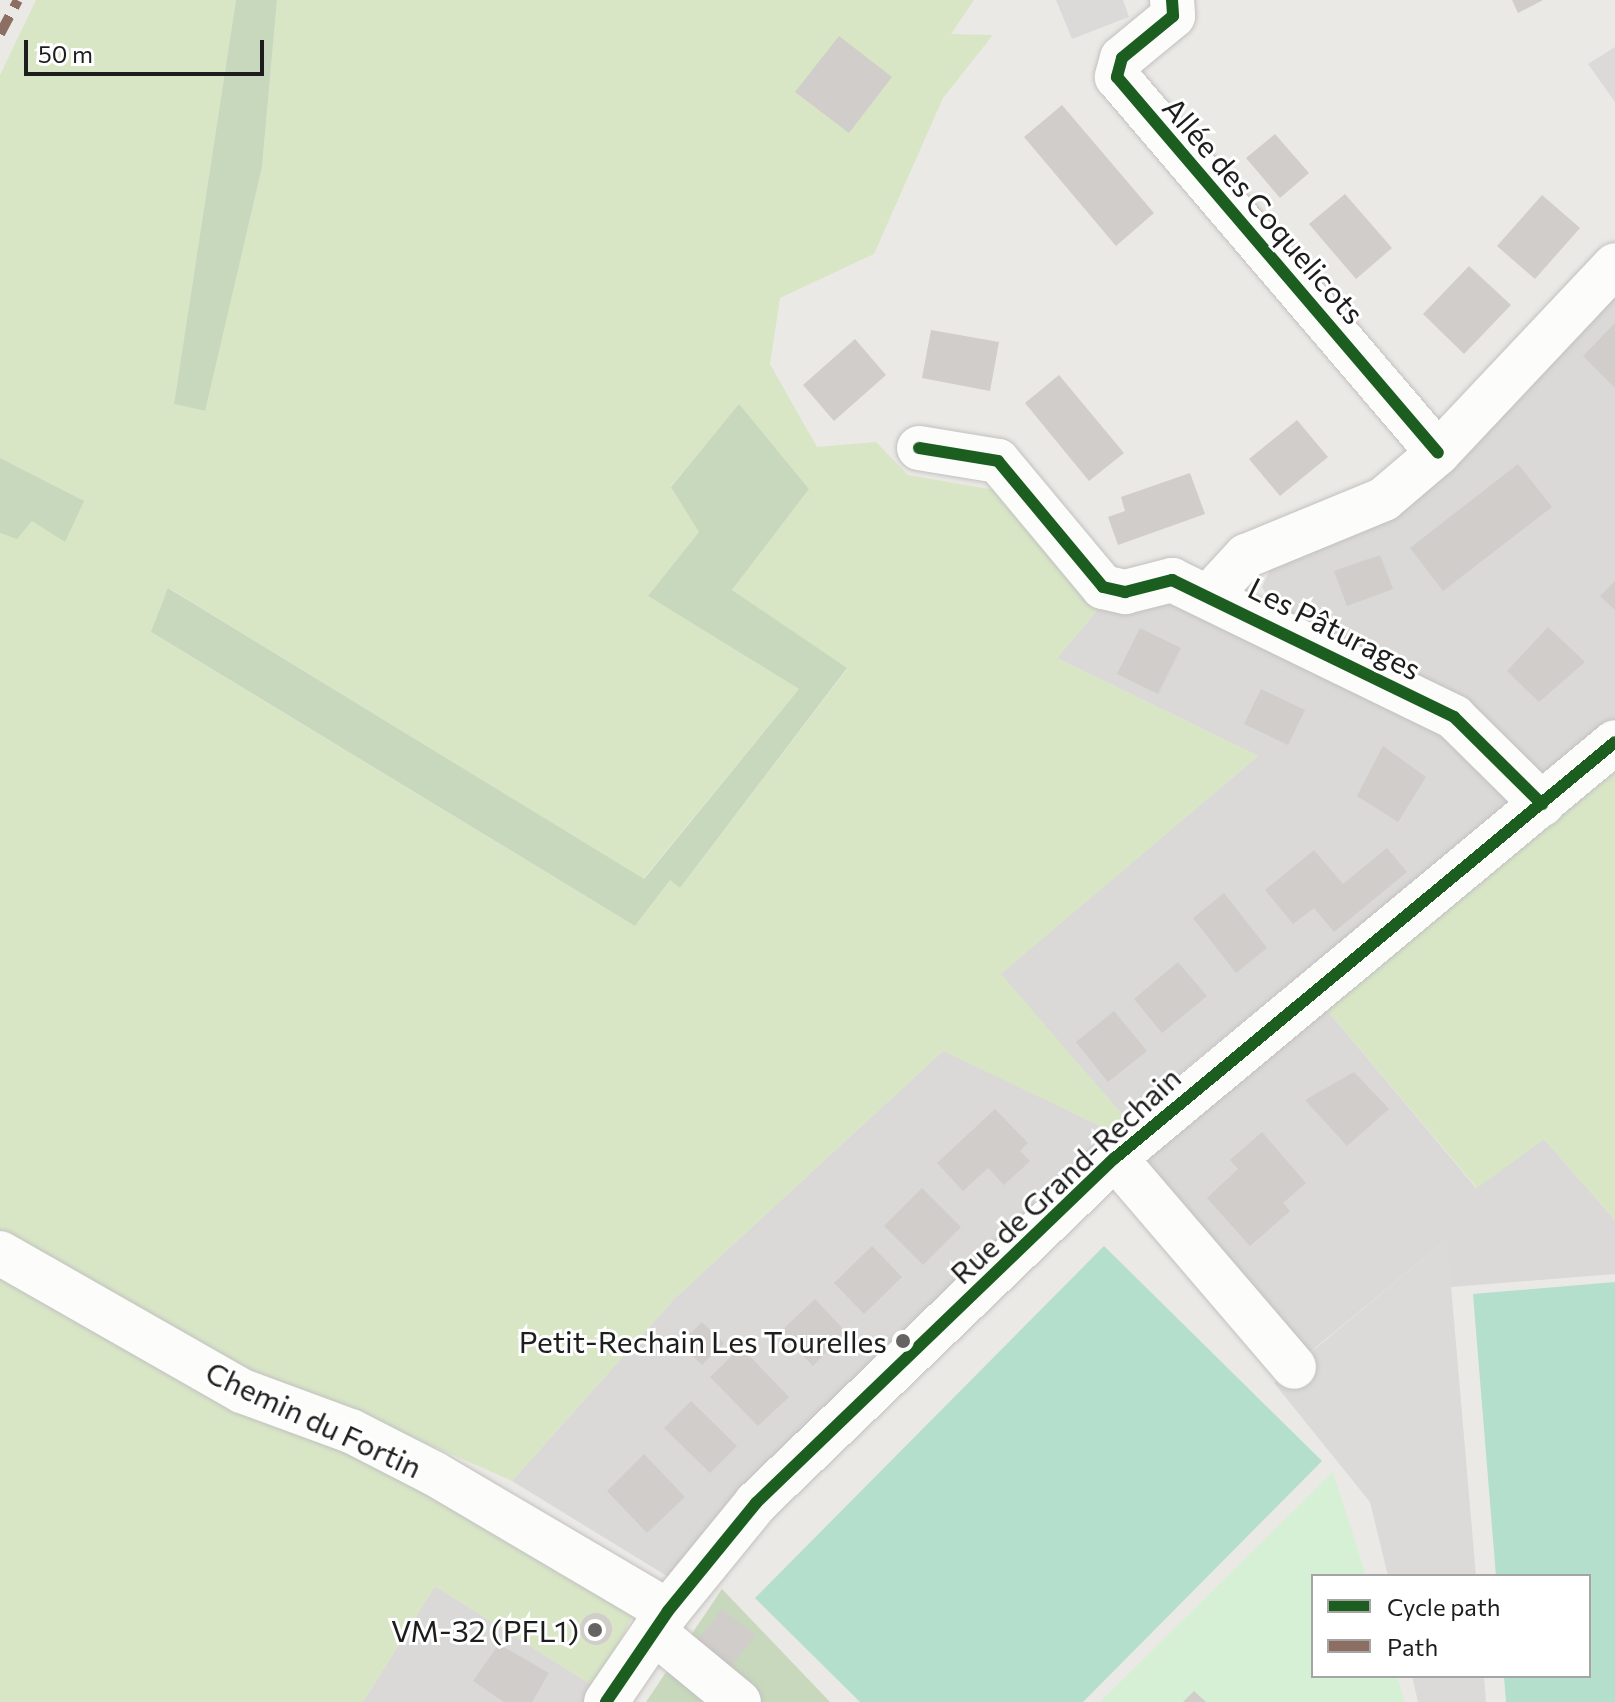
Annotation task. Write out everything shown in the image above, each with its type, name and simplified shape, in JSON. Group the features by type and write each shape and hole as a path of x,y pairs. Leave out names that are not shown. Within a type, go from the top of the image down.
{"street":[{"name":"Allée des Coquelicots","path":"1172,0 1173,16 1122,58 1117,77 1438,453"},
{"name":"Les Pâturages","path":"1542,804 1454,717 1211,594 1246,556 1384,499 1438,453 1615,265"},
{"path":"919,448 998,461 1103,587 1125,592 1172,580 1211,594"},
{"name":"Rue de Grand-Rechain","path":"606,1702 661,1621 756,1503 1115,1158 1615,742"},
{"path":"1115,1158 1294,1367"},
{"name":"Chemin du Fortin","path":"0,1253 242,1391 351,1431 435,1474 661,1621 739,1702"}],"shaded area":[{"path":"1056,0 1123,0 1129,17 1072,39"},
{"path":"1615,47 1615,102 1588,64"},
{"path":"1615,286 1615,724 1563,768 1536,776 1276,611 1262,587 1276,556 1391,511"},
{"path":"1178,594 1458,731 1517,797 1125,1118 1000,974 1258,756 1057,658 1100,607"},
{"path":"1327,1010 1476,1188 1544,1139 1615,1220 1615,1274 1451,1287 1446,1240 1310,1352 1146,1161"},
{"path":"944,1050 1113,1132 670,1578 512,1481 675,1298"},
{"path":"1447,1239 1476,1574 1388,1574 1370,1502 1274,1383"},
{"path":"435,1586 597,1688 589,1702 363,1702"},
{"path":"1412,1678 1484,1678 1486,1702 1418,1702"}],"green space":[{"path":"36,0 236,0 174,404 204,411 262,167 277,0 974,0 951,34 993,35 943,98 874,254 780,298 770,364 817,447 876,442 908,475 1006,492 1100,607 1057,658 1258,756 1001,974 1125,1118 1113,1132 943,1051 675,1298 512,1481 341,1406 230,1369 0,1240 0,533 17,538 32,521 83,501 0,458 0,75","holes":["739,405 809,489 732,590 847,669 680,888 670,880 635,926 152,633 169,588 643,879 799,689 648,596 700,532 671,486"]},
{"path":"236,0 277,0 262,167 205,411 174,404"},
{"path":"739,404 809,489 732,590 847,668 680,888 670,880 635,926 151,632 168,588 644,879 799,689 648,596 699,532 671,487"},
{"path":"0,458 84,501 65,542 32,521 17,539 0,533"},
{"path":"1615,772 1615,1220 1544,1139 1477,1188 1327,1010"},
{"path":"1104,1246 1322,1461 1083,1702 860,1702 755,1598"},
{"path":"0,1271 448,1486 637,1607 597,1688 435,1586 363,1702 0,1702"},
{"path":"1615,1282 1615,1702 1506,1702 1504,1678 1591,1678 1591,1574 1496,1574 1473,1294"},
{"path":"1333,1472 1365,1574 1311,1574 1311,1678 1398,1678 1405,1702 1100,1702"},
{"path":"722,1589 830,1702 646,1702"}],"building":[{"path":"1512,0 1543,0 1518,13"},
{"path":"839,36 892,77 849,133 795,92"},
{"path":"1062,105 1154,213 1116,246 1024,137"},
{"path":"1275,134 1309,173 1280,198 1246,158"},
{"path":"1345,194 1392,248 1356,279 1309,224"},
{"path":"1542,195 1580,228 1535,279 1497,246"},
{"path":"1469,266 1511,305 1464,354 1423,314"},
{"path":"1615,323 1615,388 1583,356"},
{"path":"931,330 999,342 990,391 922,378"},
{"path":"855,339 886,375 834,421 803,385"},
{"path":"1059,375 1124,453 1089,481 1025,403"},
{"path":"1297,420 1328,457 1280,496 1249,459"},
{"path":"1518,464 1552,507 1443,591 1410,548"},
{"path":"1190,473 1205,514 1118,545 1108,517 1125,511 1121,497"},
{"path":"1380,555 1393,589 1347,606 1334,571"},
{"path":"1615,581 1615,610 1600,596"},
{"path":"1548,627 1585,662 1539,702 1507,671"},
{"path":"1140,628 1181,648 1158,694 1117,674"},
{"path":"1261,689 1305,710 1288,745 1244,724"},
{"path":"1383,746 1426,777 1398,822 1357,796"},
{"path":"1387,848 1407,872 1334,932 1314,908 1293,924 1265,890 1314,850 1343,884"},
{"path":"1224,893 1267,948 1236,973 1193,918"},
{"path":"1178,962 1207,996 1162,1033 1134,999"},
{"path":"1114,1011 1147,1051 1108,1082 1076,1042"},
{"path":"1354,1072 1389,1109 1347,1146 1305,1100"},
{"path":"995,1109 1028,1143 1020,1151 1030,1161 1004,1185 988,1168 963,1191 937,1163"},
{"path":"1262,1132 1306,1183 1283,1203 1290,1211 1250,1246 1207,1198 1238,1169 1230,1160"},
{"path":"922,1188 961,1227 923,1265 884,1226"},
{"path":"872,1246 902,1277 864,1314 834,1283"},
{"path":"815,1299 846,1332 813,1366 780,1332"},
{"path":"702,1322 724,1343 702,1365 680,1344"},
{"path":"741,1347 789,1397 758,1426 710,1377"},
{"path":"691,1401 737,1446 710,1473 664,1428"},
{"path":"644,1454 685,1497 647,1533 607,1491"},
{"path":"722,1609 756,1635 728,1670 695,1644"},
{"name":"VM-32 (PFL1)","path":"596,1613 607,1618 612,1629 607,1640 596,1645 585,1640 580,1629 585,1618"},
{"path":"499,1644 549,1673 532,1702 504,1702 473,1681"},
{"path":"1194,1691 1206,1702 1183,1702"}],"marked path":[{"path":"0,34 18,0"}],"cycle path":[{"path":"1172,0 1173,16 1122,58 1117,77 1438,453"},
{"path":"919,448 998,461 1103,587 1125,592 1172,580 1454,717 1542,804"},
{"path":"606,1702 668,1611 756,1503 1115,1158 1615,742"}],"place":[{"name":"Petit-Rechain Les Tourelles","path":"903,1341"},
{"name":"VM-32 (PFL1)","path":"595,1630"}]}
